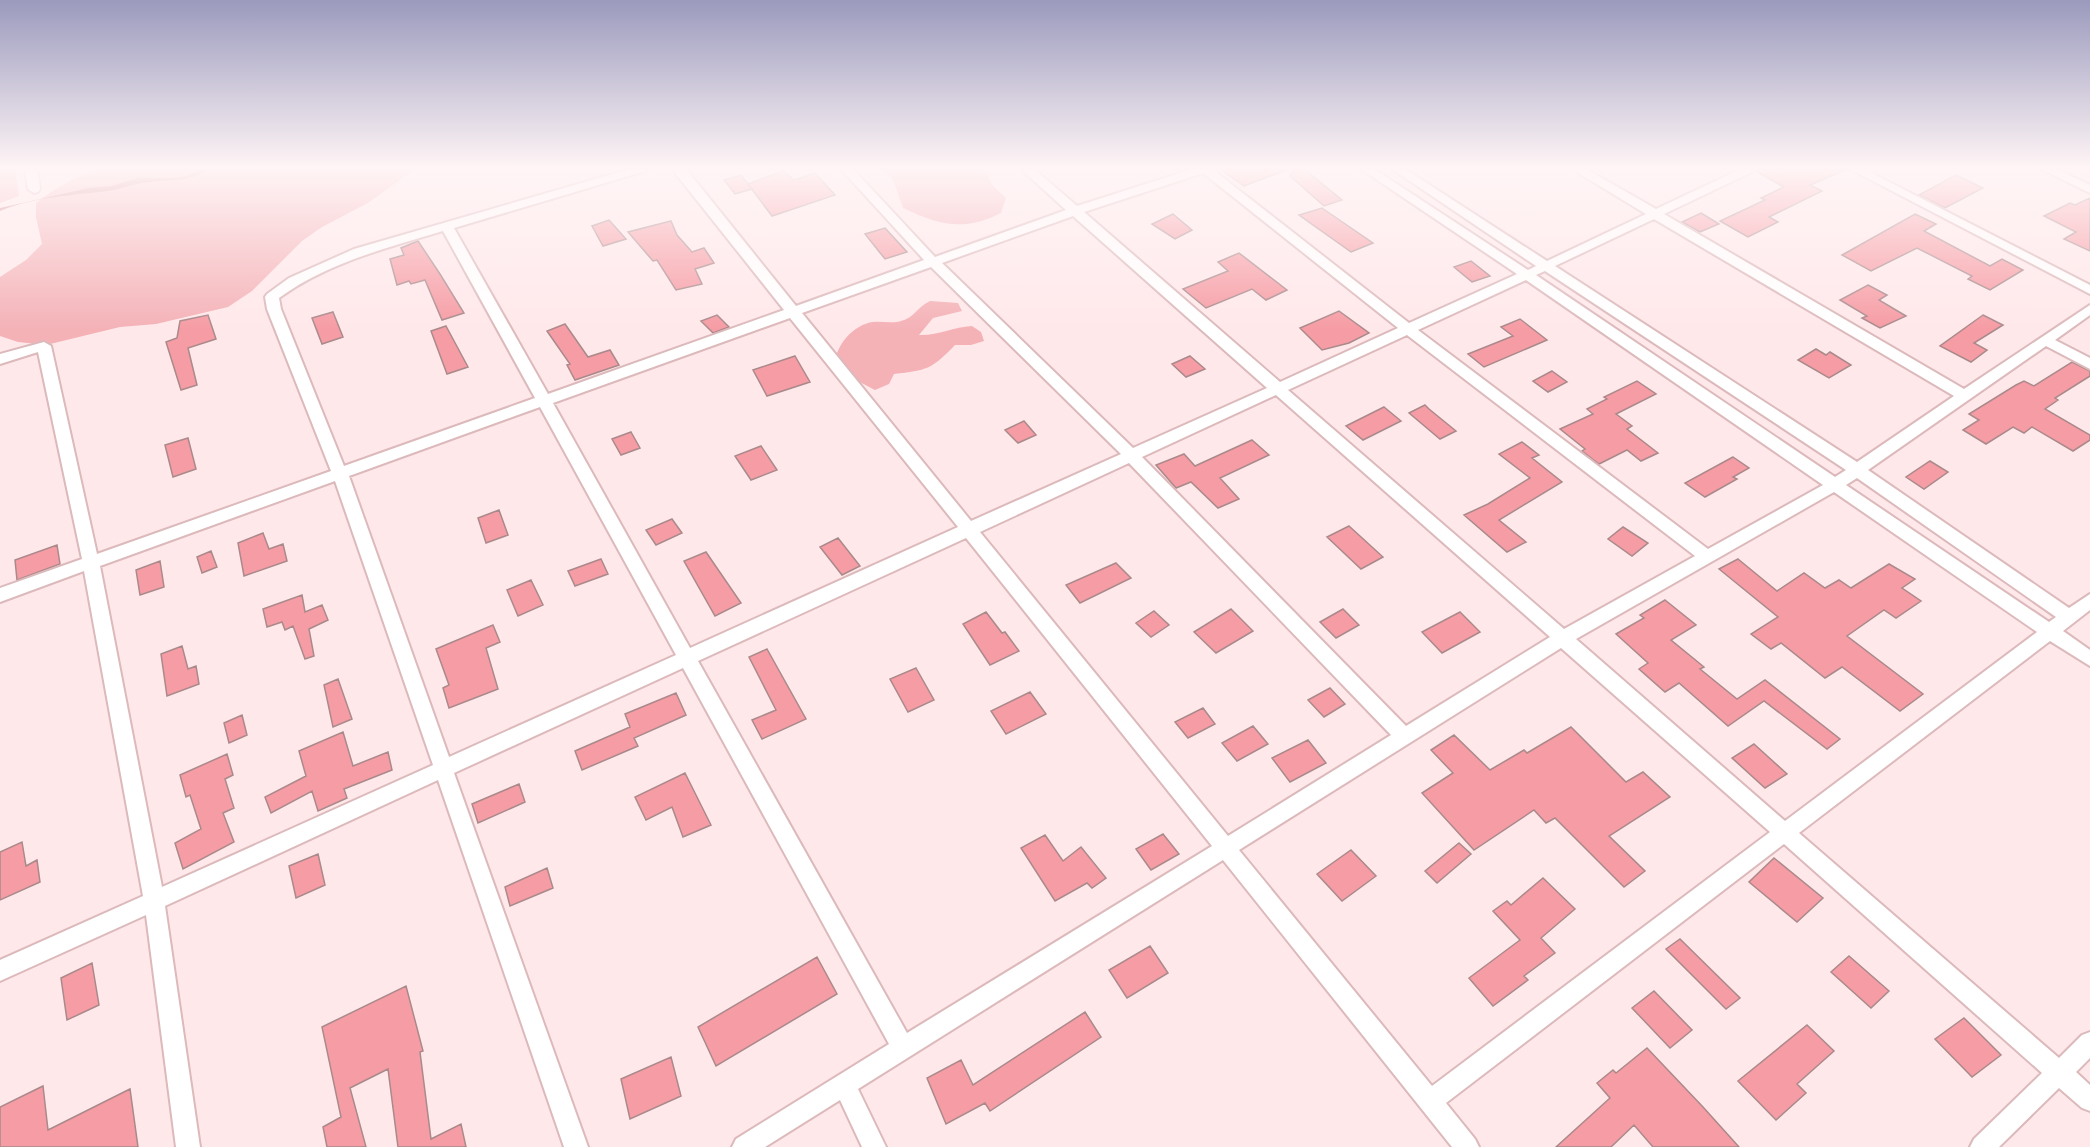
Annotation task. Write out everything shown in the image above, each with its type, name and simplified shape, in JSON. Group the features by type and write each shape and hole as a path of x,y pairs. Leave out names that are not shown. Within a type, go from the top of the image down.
{"street":[{"path":"459,223 358,252 294,281 272,297 274,309 340,474 576,1147"},
{"path":"721,223 1467,1147"},
{"path":"896,223 933,262 1132,456 1404,737"},
{"path":"0,595 1043,223"},
{"path":"1088,223 2090,1100"},
{"path":"1272,223 1707,557"},
{"path":"1447,223 2090,659"},
{"path":"1480,223 1857,470 2069,617"},
{"path":"0,970 967,528 1132,456 1637,223"},
{"path":"1670,223 1965,396"},
{"path":"1960,223 2090,290"},
{"path":"447,226 903,1048"},
{"path":"744,1147 1563,638 1835,485 2090,309"},
{"path":"2046,340 2090,364"},
{"path":"0,359 44,346 91,563 154,900 188,1147"},
{"path":"1430,1101 2090,600"},
{"path":"1982,1147 2090,1043"},
{"path":"844,1085 874,1147"}],"shaded area":[{"path":"37,223 331,223 302,241 252,291 228,307 156,324 120,327 46,345 18,342 0,336 0,277 26,260 42,244"},
{"path":"943,223 977,223 963,224"},
{"path":"930,301 958,303 962,311 933,318 919,335 972,326 981,332 984,341 971,345 955,345 934,364 921,370 894,374 889,384 875,390 850,377 835,364 842,343 859,327 873,322 905,320"}],"building":[{"path":"611,223 626,239 603,246 592,226"},
{"path":"672,223 677,235 692,252 704,248 714,263 695,269 702,284 676,290 657,260 653,261 628,232"},
{"path":"1183,223 1192,230 1175,239 1152,224"},
{"path":"1310,223 1343,223 1373,243 1351,252"},
{"path":"1683,223 1719,224 1700,232"},
{"path":"1723,223 1777,223 1748,237"},
{"path":"1900,223 1933,223 1936,224 1924,231 1990,266 2002,259 2023,270 1990,290 1968,279 1972,276 1917,248 1871,271 1842,255"},
{"path":"2057,223 2090,223 2090,251 2064,239 2076,232"},
{"path":"885,228 907,252 885,259 865,234"},
{"path":"418,241 464,313 442,320 425,280 411,284 409,281 397,285 390,259 404,255 401,248"},
{"path":"1239,253 1287,290 1266,300 1252,289 1206,308 1183,289 1228,271 1218,262"},
{"path":"1471,261 1490,276 1472,282 1454,267"},
{"path":"1868,285 1887,295 1879,300 1906,316 1880,328 1862,318 1867,316 1840,300"},
{"path":"1339,311 1369,333 1349,343 1322,350 1300,328"},
{"path":"333,312 343,337 322,344 312,318"},
{"path":"208,315 216,339 188,348 197,385 181,390 166,342 177,338 180,321"},
{"path":"717,315 729,327 713,333 701,321"},
{"path":"1983,315 2003,325 1974,343 1987,350 1971,362 1940,346"},
{"path":"1520,319 1547,340 1484,367 1468,354 1513,336 1501,327"},
{"path":"565,324 588,357 610,350 619,365 575,380 567,365 570,364 547,331"},
{"path":"446,326 468,367 447,374 431,331"},
{"path":"1816,349 1826,355 1830,352 1851,365 1829,378 1798,360"},
{"path":"795,356 810,382 767,396 753,370"},
{"path":"1190,356 1205,369 1186,377 1172,364"},
{"path":"2072,362 2090,371 2090,376 2055,398 2058,400 2045,409 2090,435 2090,440 2073,451 2032,427 2024,433 2013,427 1986,444 1963,430 1979,420 1969,414 2016,385 2024,381 2034,386"},
{"path":"1552,371 1567,382 1548,392 1533,381"},
{"path":"1637,381 1656,394 1616,414 1632,426 1627,429 1658,453 1641,461 1627,450 1599,464 1582,451 1585,449 1560,429 1593,414 1587,409 1607,399 1604,397"},
{"path":"1425,405 1456,431 1440,439 1409,413"},
{"path":"1384,407 1401,421 1363,440 1346,426"},
{"path":"1024,421 1036,435 1018,443 1005,430"},
{"path":"631,432 640,448 621,455 612,439"},
{"path":"188,438 196,469 173,477 165,445"},
{"path":"1252,440 1269,455 1220,478 1239,499 1218,508 1191,482 1176,488 1156,465 1184,454 1195,466"},
{"path":"1522,442 1539,455 1532,458 1562,482 1499,520 1526,542 1507,552 1464,515 1488,504 1530,478 1499,454"},
{"path":"761,446 777,470 751,480 735,456"},
{"path":"1733,457 1749,468 1733,477 1737,479 1705,497 1685,483"},
{"path":"1930,461 1948,472 1924,489 1906,477"},
{"path":"499,510 508,535 486,543 478,518"},
{"path":"672,519 682,533 656,545 646,530"},
{"path":"1349,526 1383,557 1361,569 1327,537"},
{"path":"1623,527 1648,543 1632,556 1608,539"},
{"path":"263,533 269,549 283,544 287,561 244,576 238,543"},
{"path":"838,538 860,566 842,575 820,547"},
{"path":"57,545 60,564 17,580 15,560"},
{"path":"211,551 217,567 202,573 197,557"},
{"path":"706,552 741,603 715,616 684,561"},
{"path":"601,559 608,574 575,586 568,571"},
{"path":"1738,559 1777,591 1804,573 1825,588 1839,580 1851,588 1889,564 1915,579 1902,588 1921,601 1896,618 1884,610 1847,636 1923,694 1900,711 1842,667 1825,678 1781,643 1771,649 1751,634 1778,617 1719,569"},
{"path":"160,561 164,587 140,595 136,570"},
{"path":"1116,563 1131,578 1080,603 1066,585"},
{"path":"531,580 543,605 518,616 507,590"},
{"path":"302,595 305,612 322,605 328,620 309,629 314,656 305,659 293,626 285,630 282,622 267,627 263,609"},
{"path":"1665,600 1696,625 1671,640 1704,667 1700,669 1737,699 1765,680 1840,739 1827,749 1764,701 1728,726 1679,683 1665,692 1639,669 1648,663 1616,634 1644,618 1640,615"},
{"path":"1231,609 1253,631 1216,653 1194,632"},
{"path":"1343,609 1359,625 1336,638 1320,622"},
{"path":"1154,611 1169,625 1151,637 1136,623"},
{"path":"986,612 1019,651 990,665 963,624"},
{"path":"1460,612 1480,632 1442,653 1422,632"},
{"path":"493,625 500,642 486,648 498,689 449,708 443,688 449,685 436,649"},
{"path":"182,646 188,669 196,666 199,684 167,696 161,654"},
{"path":"767,649 806,719 762,739 752,720 776,710 749,657"},
{"path":"916,668 934,700 908,712 890,679"},
{"path":"338,679 352,719 333,727 324,685"},
{"path":"1330,688 1345,704 1324,717 1308,700"},
{"path":"1030,692 1046,714 1006,734 991,711"},
{"path":"676,693 686,715 634,738 638,746 582,770 575,751 630,727 625,714"},
{"path":"1203,708 1215,724 1188,738 1175,722"},
{"path":"242,715 247,735 229,743 224,723"},
{"path":"1253,726 1268,744 1237,761 1222,743"},
{"path":"1571,727 1626,782 1643,772 1670,797 1609,836 1645,871 1624,887 1555,818 1546,823 1534,810 1474,850 1422,793 1453,773 1431,750 1454,735 1490,770 1524,750 1527,753"},
{"path":"343,732 353,766 388,752 392,770 344,789 347,798 318,811 312,791 271,813 265,797 306,776 299,751"},
{"path":"1308,740 1326,763 1290,782 1272,758"},
{"path":"1754,744 1787,774 1765,788 1732,758"},
{"path":"227,754 233,775 225,779 234,808 223,813 234,842 183,869 175,843 201,829 190,795 186,797 180,775"},
{"path":"685,773 711,825 683,837 672,807 646,820 635,797"},
{"path":"519,784 525,802 478,823 472,804"},
{"path":"1163,834 1179,854 1151,870 1136,849"},
{"path":"1045,835 1063,861 1081,847 1106,878 1092,888 1087,883 1055,901 1021,848"},
{"path":"22,842 26,866 37,860 40,882 0,900 0,852"},
{"path":"1459,843 1471,854 1437,883 1425,871"},
{"path":"1351,850 1376,876 1342,901 1317,874"},
{"path":"318,854 325,885 296,898 289,866"},
{"path":"1774,858 1823,898 1797,922 1749,882"},
{"path":"547,868 553,888 510,906 505,887"},
{"path":"1543,878 1575,909 1541,938 1555,953 1524,976 1528,980 1493,1006 1469,978 1520,940 1493,911 1507,901 1511,905"},
{"path":"1680,939 1740,998 1726,1009 1666,949"},
{"path":"1150,946 1168,973 1127,998 1109,970"},
{"path":"1849,956 1889,991 1871,1008 1831,972"},
{"path":"817,957 837,994 716,1066 698,1027"},
{"path":"92,963 99,1005 67,1020 61,978"},
{"path":"406,986 423,1051 420,1052 431,1139 461,1124 466,1147 398,1147 388,1069 350,1088 366,1147 327,1147 323,1127 341,1117 322,1027"},
{"path":"1654,991 1692,1030 1670,1048 1632,1008"},
{"path":"1085,1012 1101,1037 990,1111 985,1103 946,1124 927,1078 961,1060 973,1085"},
{"path":"1964,1018 2001,1055 1972,1077 1935,1039"},
{"path":"1807,1025 1834,1051 1797,1084 1806,1093 1776,1120 1738,1081"},
{"path":"1647,1048 1739,1147 1653,1147 1634,1125 1611,1147 1556,1147 1610,1098 1597,1083 1613,1070 1616,1073"},
{"path":"671,1057 681,1096 630,1119 621,1079"},
{"path":"43,1086 48,1130 130,1089 138,1147 0,1147 0,1107"}]}
